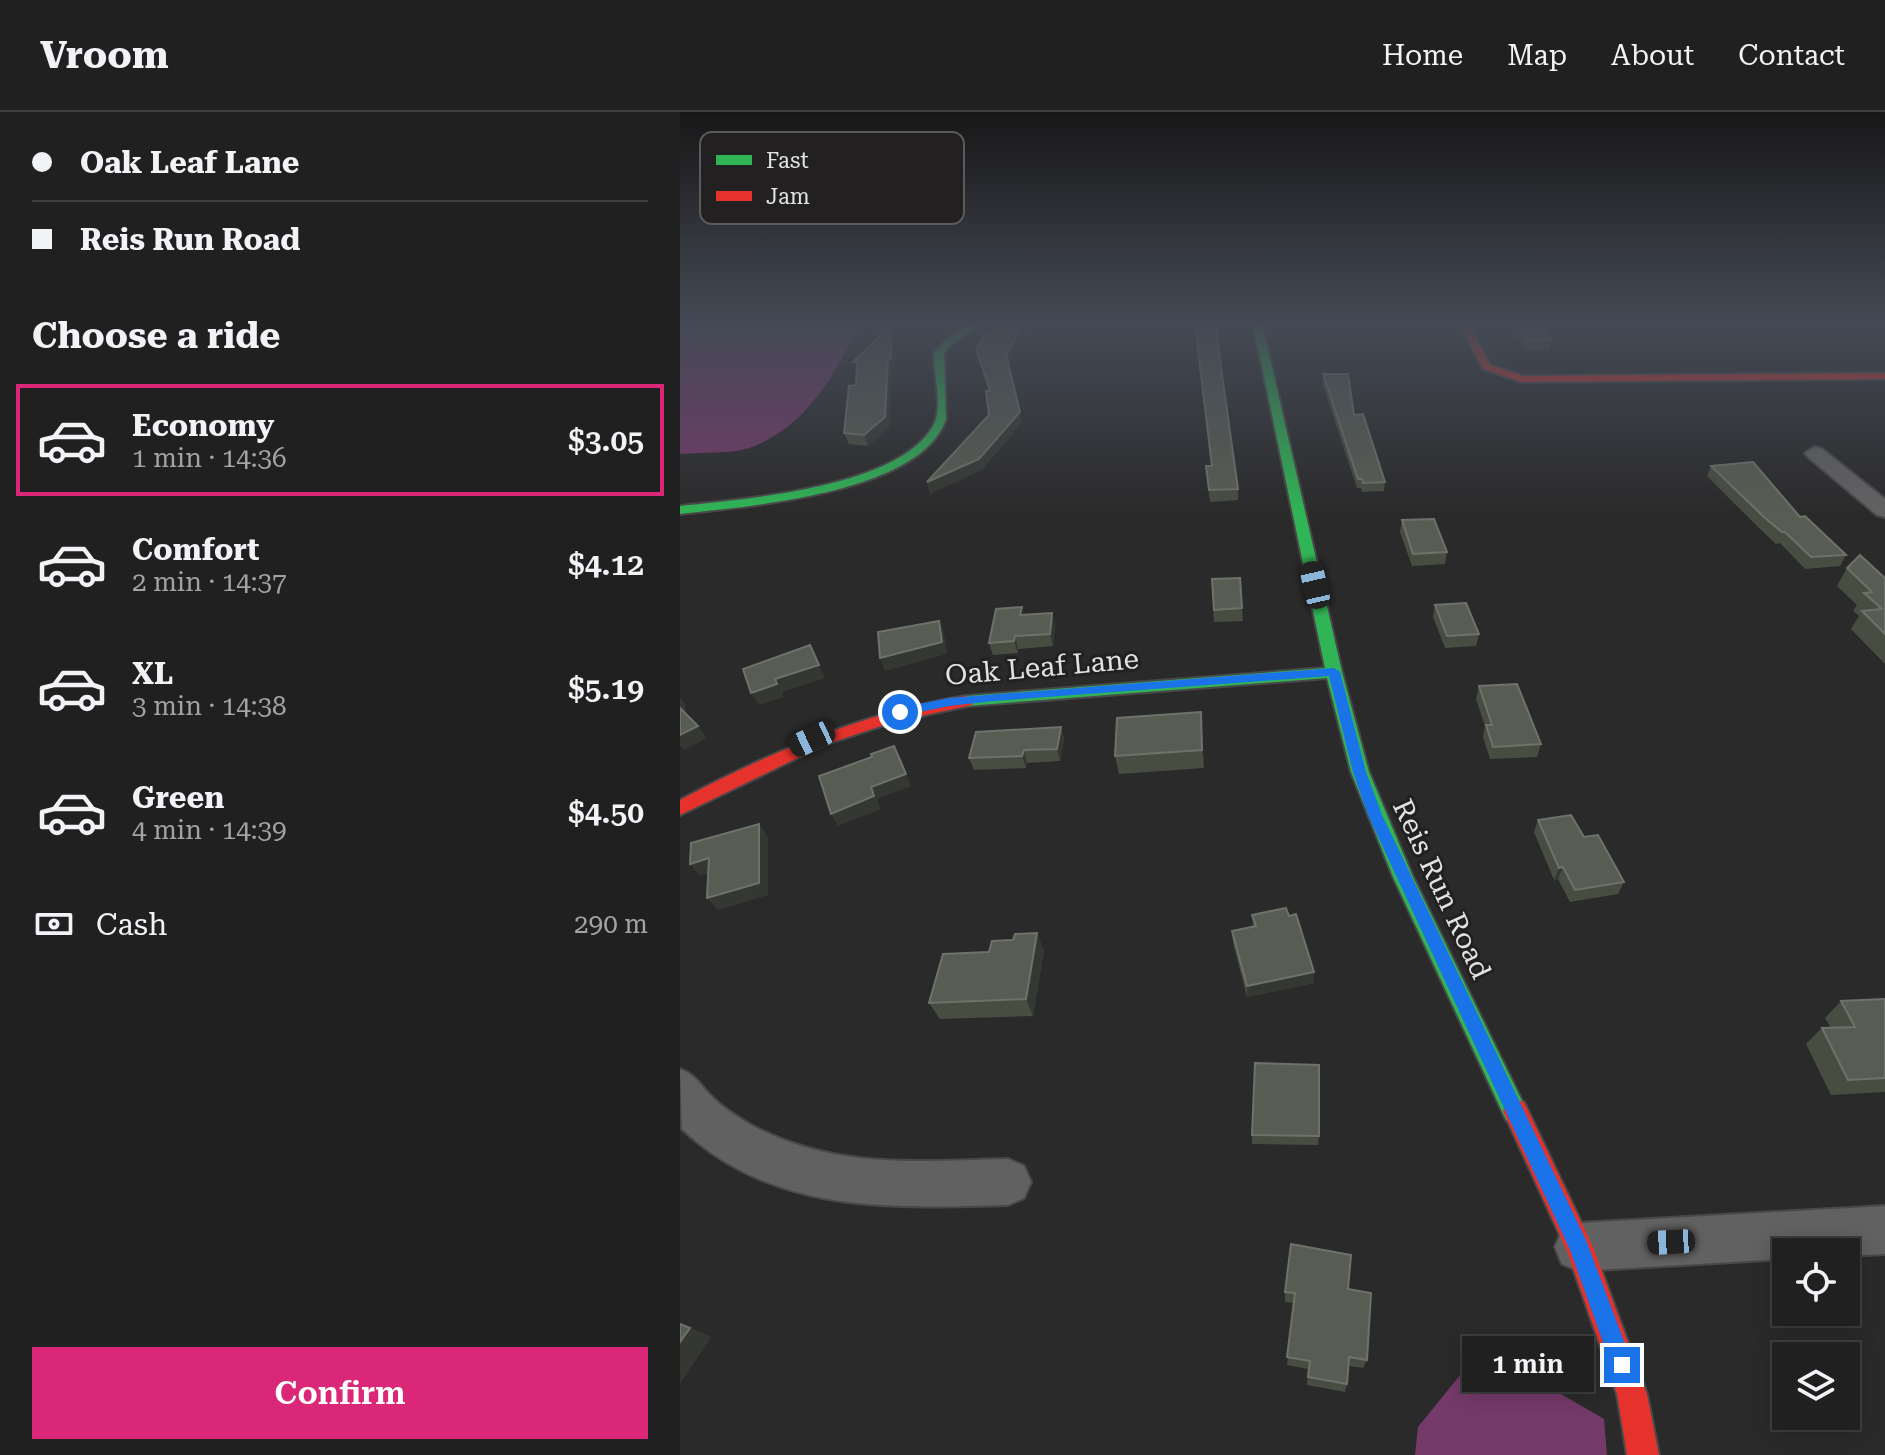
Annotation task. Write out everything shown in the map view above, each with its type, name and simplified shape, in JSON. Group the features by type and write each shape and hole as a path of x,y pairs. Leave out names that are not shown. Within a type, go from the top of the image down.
{"street":[{"path":"680,510 813,491 874,473 919,449 936,431 940,419 940,387"},
{"name":"Reis Run Road","path":"1271,387 1334,672 1360,772 1375,815 1579,1247 1632,1394 1643,1455"},
{"path":"1815,453 1885,510"},
{"name":"Oak Leaf Lane","path":"680,808 757,764 812,739 912,709 994,697 1334,672"},
{"path":"680,1090 686,1102 723,1134 764,1156 817,1176 876,1184 1008,1182"},
{"path":"1579,1247 1885,1230"}],"shaded area":[{"path":"680,387 824,387 802,414 769,439 741,450 680,454"},
{"path":"1482,1348 1604,1419 1607,1455 1415,1455 1418,1427"}],"building":[{"path":"849,387 887,387 885,417 864,435 844,433"},
{"path":"989,387 1014,387 1020,412 979,459 927,482 989,415 986,391 990,391"},
{"path":"1203,387 1224,387 1238,489 1209,490 1206,466 1212,466"},
{"path":"1327,387 1350,387 1354,415 1363,414 1385,482 1363,483 1362,479 1358,479"},
{"path":"1753,462 1800,517 1805,516 1846,555 1811,557 1711,466"},
{"path":"1434,519 1447,552 1413,554 1402,520"},
{"path":"1860,555 1885,578 1885,634 1862,611 1882,609 1864,593 1872,592 1847,568"},
{"path":"1240,578 1242,608 1214,610 1212,579"},
{"path":"1466,603 1479,634 1447,636 1435,605"},
{"path":"1022,607 1020,615 1052,613 1050,634 1015,636 1014,641 989,643 996,609"},
{"path":"939,621 942,642 880,658 878,632"},
{"path":"810,645 819,665 775,679 777,684 751,693 743,669"},
{"path":"1517,684 1541,744 1493,747 1486,725 1492,725 1479,686"},
{"path":"680,708 698,726 680,735"},
{"path":"1201,712 1202,750 1115,756 1117,718"},
{"path":"1061,727 1057,749 1024,750 1022,756 969,758 976,732"},
{"path":"894,746 906,774 871,787 874,796 831,814 819,776"},
{"path":"1571,815 1584,837 1598,835 1624,882 1575,890 1563,867 1559,868 1538,820"},
{"path":"759,824 759,883 707,898 709,858 690,864 691,843"},
{"path":"1286,908 1289,916 1296,914 1314,972 1247,986 1232,931 1256,926 1252,915"},
{"path":"1037,933 1026,999 929,1003 943,954 989,952 992,941 1013,940 1015,934"},
{"path":"1885,999 1885,1078 1848,1080 1822,1028 1855,1027 1841,1001"},
{"path":"1255,1063 1319,1065 1319,1136 1252,1135"},
{"path":"1291,1244 1351,1255 1348,1289 1371,1293 1367,1360 1349,1357 1347,1384 1308,1377 1310,1361 1287,1357 1295,1293 1285,1292"},
{"path":"680,1324 690,1328 680,1342"}],"traffic: fast":[{"path":"680,510 821,489 860,479 894,465 921,448 938,427 942,410 941,387"},
{"path":"1271,387 1334,672 1360,772 1403,877 1515,1111"},
{"path":"966,701 1334,672"}],"traffic: jam":[{"path":"680,808 748,772 818,741 890,717 966,701"},
{"path":"1515,1111 1579,1247 1632,1394 1643,1455"}],"route":[{"path":"900,712 994,697 1334,672 1350,738 1375,815 1579,1247 1622,1365"}]}
